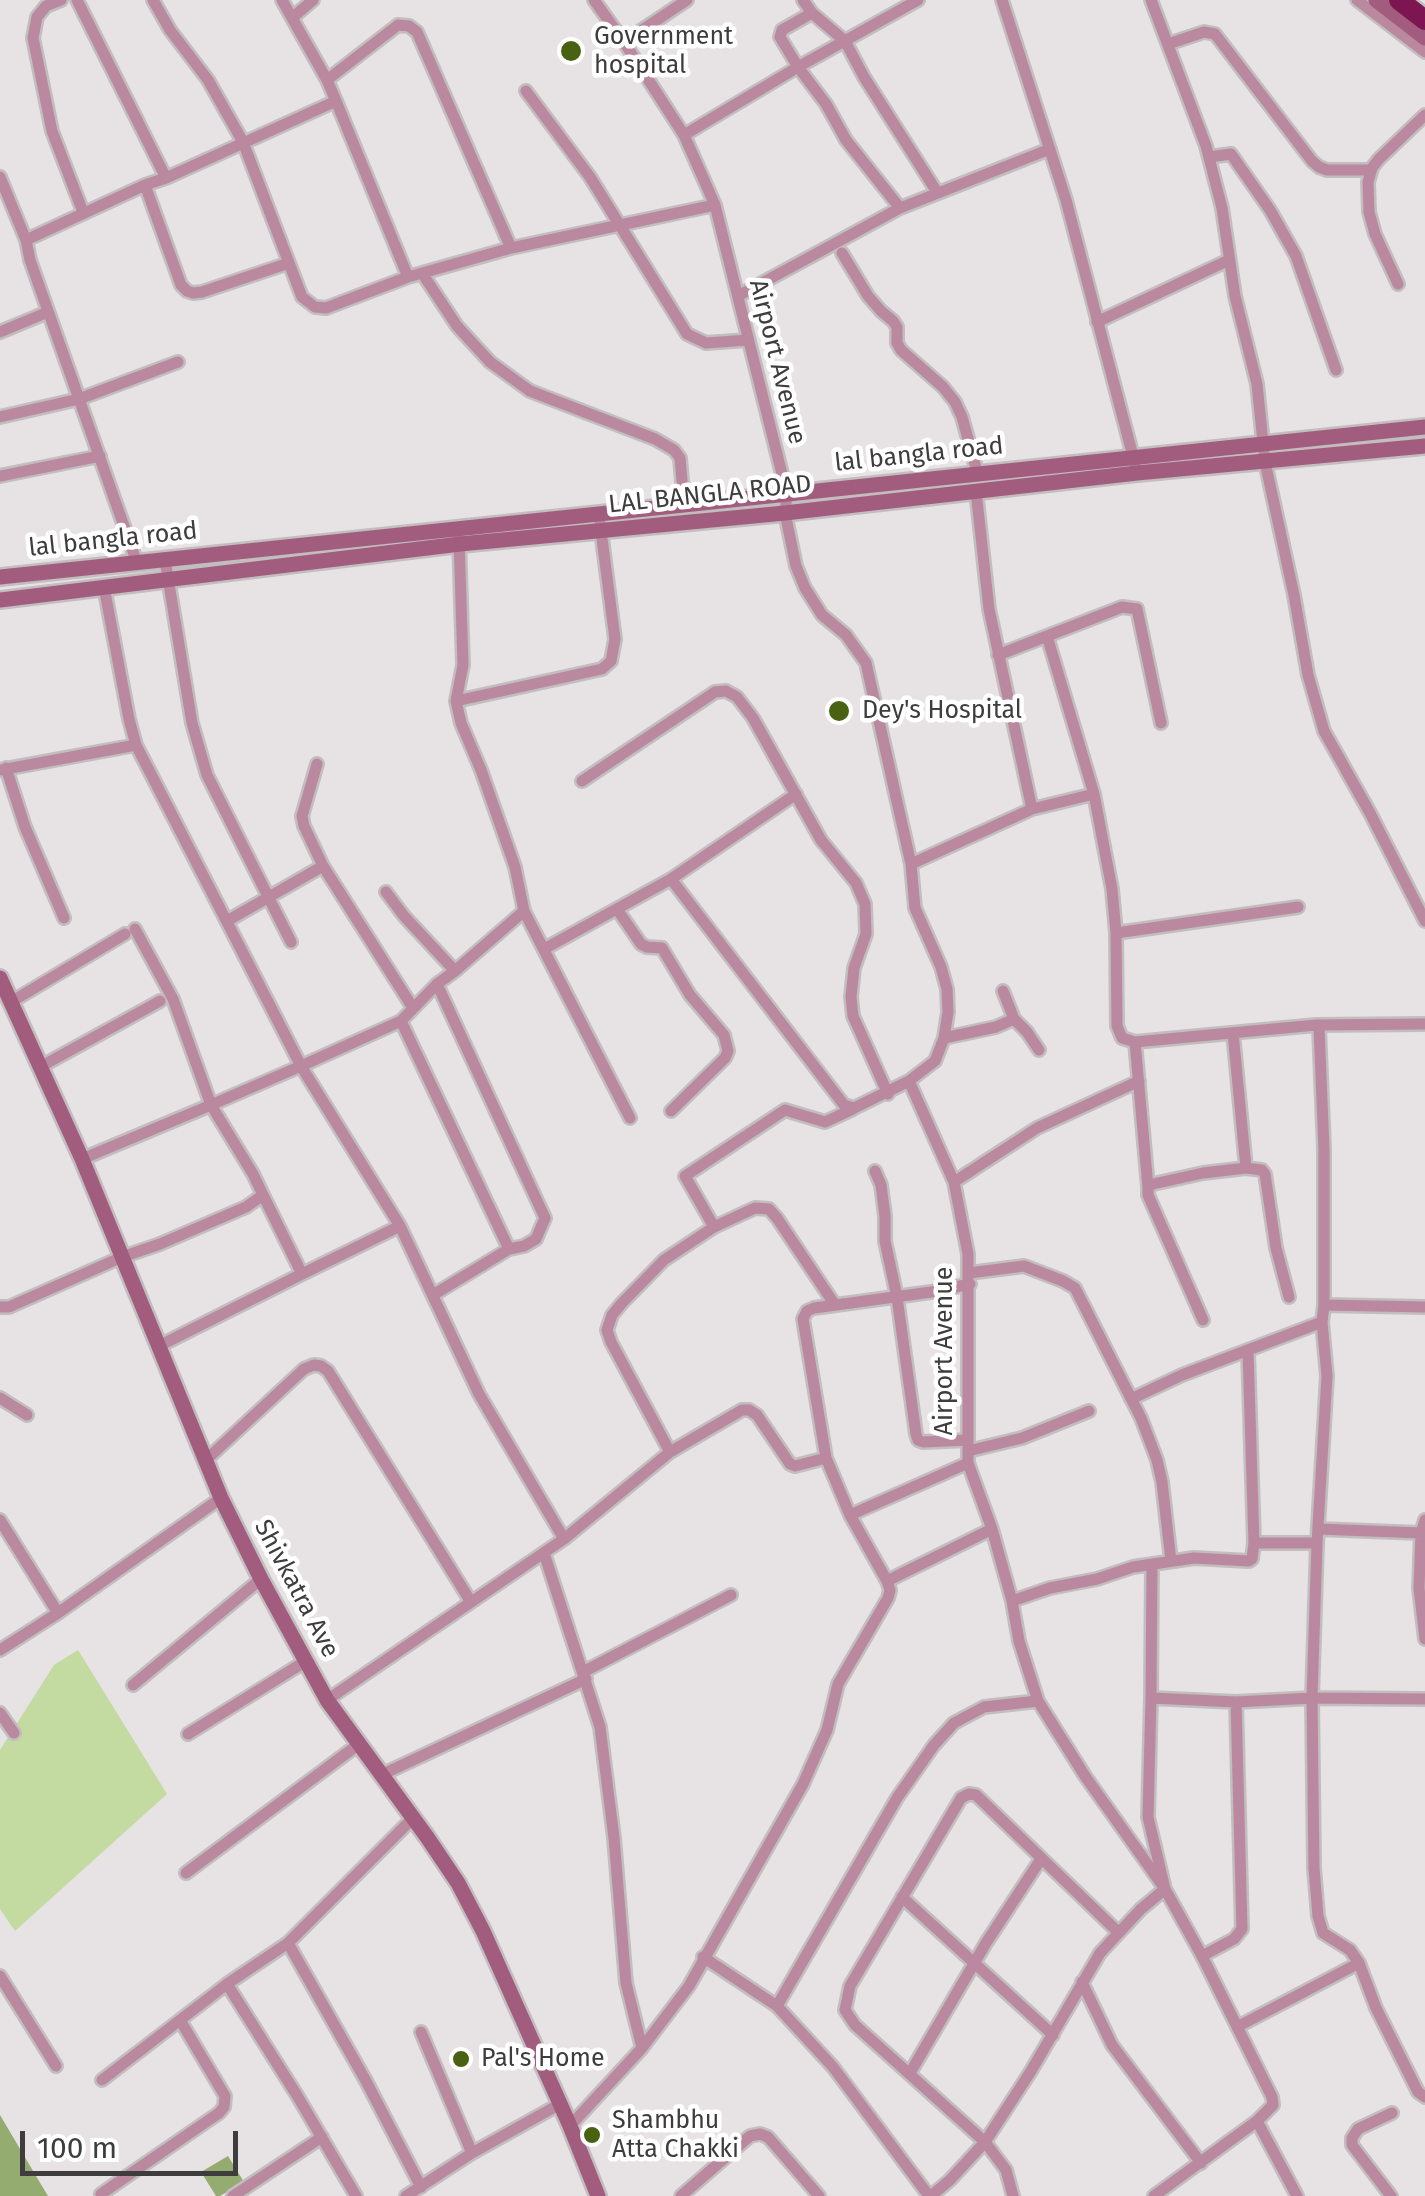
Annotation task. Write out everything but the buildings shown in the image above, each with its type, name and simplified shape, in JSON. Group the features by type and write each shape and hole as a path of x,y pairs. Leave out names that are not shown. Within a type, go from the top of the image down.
{"highway":[{"path":"1399,0 1425,20"}],"street":[{"path":"61,0 46,6 37,17 33,38 52,131 83,212"},
{"path":"78,0 166,178"},
{"path":"153,0 208,80 243,142 302,296 315,307 326,308 408,277 511,248 715,205"},
{"path":"282,0 326,80 408,277"},
{"path":"292,18 313,0"},
{"name":"Airport Avenue","path":"594,0 684,135 715,205 787,494 785,513 796,566 804,588 822,615 846,635 866,663 911,864 915,908 948,989 944,1038"},
{"path":"624,42 688,0"},
{"path":"803,0 845,42 938,192"},
{"path":"684,135 918,0"},
{"path":"1002,0 1066,200 1135,466 1265,462 1425,446"},
{"path":"1151,0 1209,157 1222,208 1256,384 1265,462 1308,676 1324,730 1425,921"},
{"path":"1358,0 1425,52"},
{"path":"1376,0 1425,38"},
{"path":"812,12 780,34 846,140 900,208"},
{"path":"326,80 398,26 408,26 417,32 511,248"},
{"path":"1168,44 1204,32 1215,34 1312,161 1327,170 1371,170"},
{"path":"526,91 590,177 687,334 706,343 748,340"},
{"path":"26,240 336,102"},
{"path":"1398,284 1375,234 1369,212 1368,182 1378,160 1425,115"},
{"path":"738,296 900,208 1050,149"},
{"path":"1209,157 1231,154 1270,210 1296,256 1336,370"},
{"path":"0,177 26,240 138,563"},
{"path":"145,185 181,285 187,291 202,292 290,264"},
{"path":"842,254 868,296 897,327 901,350 943,387 962,418 977,483 989,609 1032,808"},
{"path":"1097,322 1229,260"},
{"path":"422,273 457,326 490,362 530,391 674,450 680,458 688,522"},
{"path":"0,332 48,312"},
{"path":"0,417 79,399 178,362"},
{"name":"lal bangla road","path":"0,577 165,560 364,548 600,522 684,504 977,483 1135,466 1263,444 1425,427"},
{"path":"0,476 100,456"},
{"name":"LAL BANGLA ROAD","path":"600,522 688,522 785,513 977,483"},
{"path":"456,700 602,669 611,662 615,638 600,522"},
{"path":"459,537 463,666 456,700 462,723 510,850 524,911 630,1118"},
{"name":"LAL BANGLA ROAD","path":"0,600 169,579 364,548"},
{"path":"165,560 192,723 207,775 292,942"},
{"path":"104,587 136,745 301,1066 400,1226 479,1394 564,1538"},
{"path":"998,655 1122,607 1137,610 1162,723"},
{"path":"1047,636 1094,794 1112,889 1122,1038 1136,1042 1316,1025 1425,1024"},
{"path":"582,781 715,692 726,691 738,697 821,840 856,883 865,904 866,934 854,968 853,1016 888,1094"},
{"path":"64,918 3,769 136,745"},
{"path":"317,764 302,816 304,826 323,866 413,1008"},
{"path":"544,949 671,879 796,794"},
{"path":"911,864 1032,808 1094,794"},
{"path":"227,921 323,866"},
{"path":"671,879 844,1105 854,1108"},
{"path":"386,892 455,971"},
{"path":"1116,933 1298,908"},
{"path":"617,909 641,944 662,948 690,995 724,1034 726,1058 671,1112"},
{"path":"82,1159 401,1021 437,984 524,911"},
{"path":"11,1002 130,932 173,998 211,1105 253,1174 302,1274"},
{"name":"Shivkatra Ave","path":"0,978 82,1159 221,1498 326,1700 458,1882 598,2196"},
{"path":"433,1295 509,1250 536,1239 545,1218 437,984"},
{"path":"1003,992 1014,1019 1039,1050"},
{"path":"40,1067 160,1001"},
{"path":"714,1227 685,1176 786,1110 825,1122 909,1082 934,1060 944,1038 996,1028 1014,1019"},
{"path":"401,1021 509,1250"},
{"path":"1316,1025 1320,1034 1324,1149 1322,1322 1327,1376 1312,1698 1318,1916 1323,1932 1350,1950 1359,1963 1376,2008 1418,2092 1425,2097"},
{"path":"1233,1033 1246,1168"},
{"path":"1136,1042 1148,1187 1202,1320"},
{"path":"954,1182 1037,1128 1139,1081"},
{"name":"Airport Avenue","path":"909,1082 954,1182 968,1254 968,1451 1038,1701 1085,1776 1165,1889"},
{"path":"1148,1187 1203,1173 1246,1168 1266,1174 1276,1248 1289,1297"},
{"path":"875,1171 882,1184 885,1241 918,1440 968,1451"},
{"path":"0,1306 9,1307 160,1244 263,1196"},
{"path":"670,1452 607,1330 622,1302 664,1260 714,1227 755,1208 769,1209 834,1305"},
{"path":"158,1346 400,1226"},
{"path":"570,2126 642,2048 689,1986 803,1784 826,1730 838,1684 888,1598 887,1581 850,1515 826,1458 804,1319 807,1312 897,1296 1024,1266 1074,1288 1149,1438 1162,1482 1171,1561"},
{"path":"1324,1305 1425,1308"},
{"path":"1131,1399 1182,1375 1322,1322"},
{"path":"1012,1601 1133,1567 1194,1558 1249,1561 1254,1543 1248,1351"},
{"path":"206,1460 304,1369 314,1365 328,1370 471,1602"},
{"path":"0,1398 27,1415"},
{"path":"326,1700 544,1553 670,1452 742,1410 749,1410 763,1423 790,1464 826,1458"},
{"path":"850,1515 968,1451 1032,1434 1089,1411"},
{"path":"0,1650 58,1614 221,1498"},
{"path":"0,1520 58,1614"},
{"path":"1425,1520 1425,1639"},
{"path":"887,1581 992,1529"},
{"path":"1318,1529 1422,1533"},
{"path":"1254,1543 1317,1543"},
{"path":"544,1553 600,1728 626,1983 642,2048"},
{"path":"1152,1566 1148,1817 1165,1889 1272,2097 1272,2105 1257,2121 1154,2196"},
{"path":"134,1685 261,1579"},
{"path":"381,1774 584,1676 730,1595"},
{"path":"188,1734 306,1661"},
{"path":"1152,1698 1236,1702 1425,1699"},
{"path":"777,2006 897,1798 934,1745 954,1723 984,1707 1038,1701"},
{"path":"1202,1956 1234,1939 1242,1929 1236,1702"},
{"path":"0,1713 14,1733"},
{"path":"186,1873 359,1744"},
{"path":"1013,2196 1006,2170 985,2142 854,2025 846,2010 850,1986 961,1798 969,1794 976,1795 1119,1933"},
{"path":"102,2080 227,1984 288,1944 413,1818"},
{"path":"910,2072 1042,1858"},
{"path":"703,1957 777,2006 833,2067 930,2196 985,2142 1100,1954 1140,1909 1165,1889"},
{"path":"902,1897 1053,2035"},
{"path":"288,1944 421,2187"},
{"path":"1237,2027 1359,1963"},
{"path":"0,1976 56,2066"},
{"path":"1082,1982 1112,2045 1201,2163"},
{"path":"227,1984 356,2196"},
{"path":"101,2194 224,2108 226,2096 180,2020"},
{"path":"421,2032 472,2154"},
{"path":"406,2196 560,2104"},
{"path":"1391,2196 1352,2145 1352,2138 1358,2130 1392,2113"},
{"path":"1257,2121 1297,2196"},
{"path":"681,2196 750,2136 760,2134 768,2137 818,2196"},
{"path":"233,2196 322,2136"},
{"path":"694,2184 704,2196"}],"green space":[{"path":"78,1650 167,1794 15,1931 0,1909 0,1750 54,1665"},
{"path":"0,2115 39,2181 48,2196 0,2196"},
{"path":"228,2156 244,2182 216,2196 201,2172"}],"place":[{"name":"Government hospital","path":"571,51"},
{"name":"Dey's Hospital","path":"839,711"},
{"name":"Pal's Home","path":"461,2059"},
{"name":"Shambhu Atta Chakki","path":"592,2135"}]}
